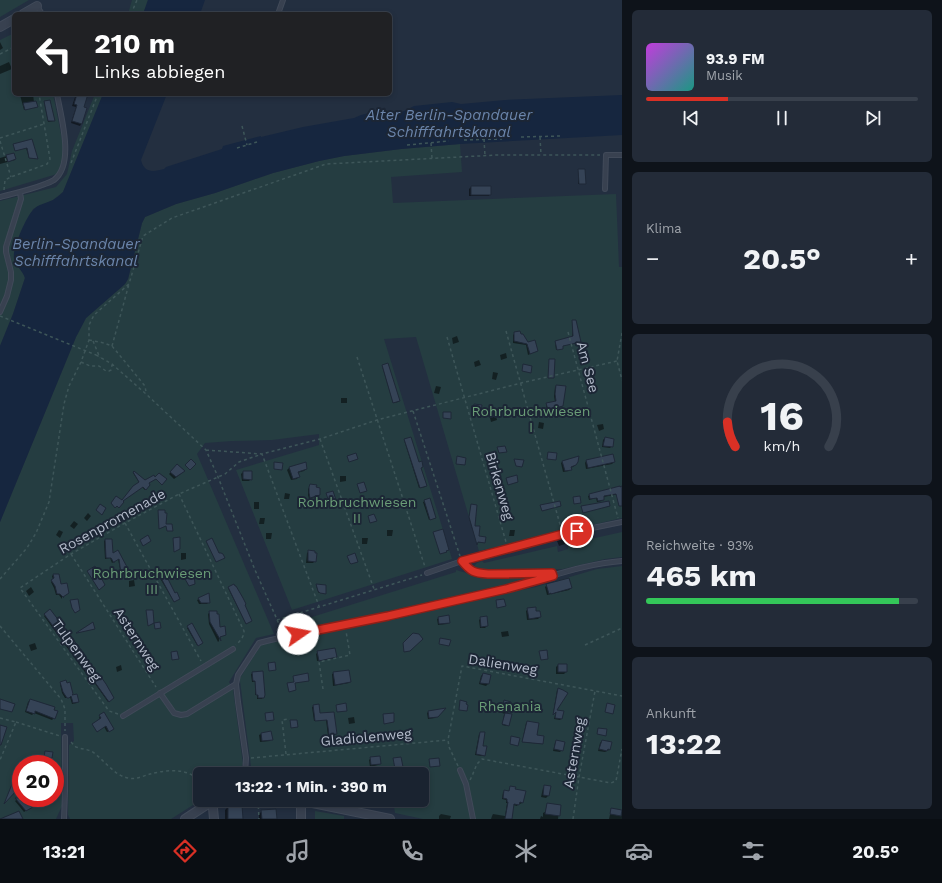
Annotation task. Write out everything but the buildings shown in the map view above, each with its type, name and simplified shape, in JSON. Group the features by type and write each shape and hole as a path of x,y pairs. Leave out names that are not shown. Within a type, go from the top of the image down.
{"street":[{"path":"26,12 37,6"},
{"path":"0,27 12,20"},
{"path":"185,819 203,807"},
{"path":"213,807 214,819"},
{"path":"301,807 301,819"},
{"path":"333,807 390,819"}],"lane":[{"path":"279,12 283,0"},
{"path":"37,6 41,12"},
{"path":"0,197 39,187 53,181 61,172 66,154 66,144 57,96"},
{"path":"605,189 606,155 622,155"},
{"path":"0,312 7,296 11,280 6,247 21,199 20,192"},
{"path":"427,573 462,561 563,534 621,522"},
{"path":"462,561 469,569 478,573 552,573 553,576"},
{"path":"245,767 246,758 236,684 238,675 260,643 506,589 605,562 622,561"},
{"path":"123,716 233,649"},
{"path":"160,693 174,713 181,715 187,714 236,684"},
{"path":"64,819 65,737"},
{"path":"460,770 466,784 473,819"}],"path":[{"path":"132,12 137,0"},
{"path":"0,54 12,48"},
{"path":"6,196 4,190 5,180 47,164 50,159 39,96"},
{"path":"71,163 97,96"},
{"path":"0,138 44,124"},
{"path":"242,126 247,145"},
{"path":"540,136 541,155"},
{"path":"521,137 560,136"},
{"path":"464,140 502,139"},
{"path":"484,140 485,156"},
{"path":"0,141 11,177"},
{"path":"407,145 449,141"},
{"path":"237,148 257,142"},
{"path":"431,143 432,158"},
{"path":"112,346 143,236 172,218 326,164 485,156 606,155"},
{"path":"0,579 27,548 36,533 49,502 64,404 69,386 81,362 89,340 89,325 94,315 129,284"},
{"path":"0,316 96,355 112,364 206,450 283,637"},
{"path":"506,331 563,534"},
{"name":"Am See","path":"568,332 621,522"},
{"path":"622,333 617,361 622,380"},
{"name":"Birkenweg","path":"447,337 508,549"},
{"path":"89,340 112,346 145,386 146,394"},
{"path":"93,341 100,358"},
{"path":"277,620 427,573 357,357"},
{"path":"206,450 262,454 320,439 377,420 464,397 617,361"},
{"path":"81,362 90,366 99,366 106,371 111,370 112,364"},
{"path":"413,411 462,561"},
{"path":"320,439 374,589"},
{"path":"262,454 319,606"},
{"name":"Rosenpromenade","path":"20,588 71,554 125,523 179,494 225,474 239,462 262,454"},
{"path":"179,494 244,631 242,638 233,649"},
{"path":"125,523 204,667"},
{"name":"Asternweg","path":"71,554 160,693"},
{"name":"Tulpenweg","path":"20,588 109,711 123,716"},
{"path":"323,689 320,662 350,655 344,624"},
{"path":"0,626 60,699 65,709 65,737"},
{"path":"585,645 622,628"},
{"name":"Dalienweg","path":"448,740 462,666 622,696"},
{"name":"Asternweg","path":"573,819 595,690"},
{"path":"0,718 65,737 76,747 85,748 92,752 111,769 122,776 137,778 162,772 174,771 186,772 193,775"},
{"path":"286,754 282,720 289,719"},
{"path":"0,760 16,722"},
{"path":"448,740 449,747 460,770"},
{"name":"Gladiolenweg","path":"246,758 448,740"},
{"path":"466,784 472,776 477,764 482,759 611,783 616,782 622,749"},
{"path":"258,807 259,819"}],"green space":[{"path":"0,0 29,0 0,17"},
{"path":"132,0 148,0 144,12 129,12"},
{"path":"12,34 12,96 53,96 65,154 57,174 0,191 0,40"},
{"path":"94,96 102,96 63,192 53,200 33,209 17,244 14,253 14,260 25,278 0,346 0,201 56,187 67,174 72,151"},
{"path":"460,144 462,172 391,177 393,203 616,194 619,267 622,267 622,518 479,551 416,337 384,339 452,559 292,610 236,470 319,445 319,434 272,440 205,443 197,454 274,634 256,638 229,682 233,689 243,764 241,767 193,767 193,805 171,819 70,819 68,815 69,745 74,741 73,723 61,723 61,755 12,755 12,807 62,807 56,819 0,819 0,522 76,337 86,318 125,284 128,279 142,223 145,217 176,204 215,193 273,173 344,156"},
{"path":"622,532 622,557 605,559 563,569 480,571 474,569 474,566 477,563 482,561 484,563 557,546 558,552 568,549 568,544"},
{"name":"Rhenania","path":"622,566 622,819 423,819 395,813 394,807 429,807 429,767 251,767 240,678 261,645 348,629 425,610 536,587 597,569"},
{"path":"456,570 477,576 520,576 524,577 525,579 524,581 344,623 299,630 296,622 456,572"},
{"path":"315,811 344,816 344,819 315,819"}],"water":[{"path":"148,0 205,0 201,12 144,12"},
{"name":"Berlin-Spandauer Schifffahrtskanal","path":"622,95 622,135 460,144 344,156 273,173 215,193 176,204 145,217 142,223 128,279 125,284 86,318 76,337 0,522 0,346 25,278 14,259 15,248 23,226 33,210 40,205 53,200 63,192 102,96 166,96 141,160 144,167 156,171 222,149 223,146 303,127 354,118 369,113 400,113 414,106 452,102 461,104 505,100"}],"route":[{"path":"298,634 388,616 506,589 553,576 552,573 478,573 469,569 462,561 577,531"}],"water label":[{"name":"Alter Berlin-Spandauer Schifffahrtskanal","path":"449,124"}],"park label":[{"name":"Rohrbruchwiesen I","path":"531,420"},
{"name":"Rohrbruchwiesen II","path":"357,510"},
{"name":"Rohrbruchwiesen III","path":"152,582"}]}
